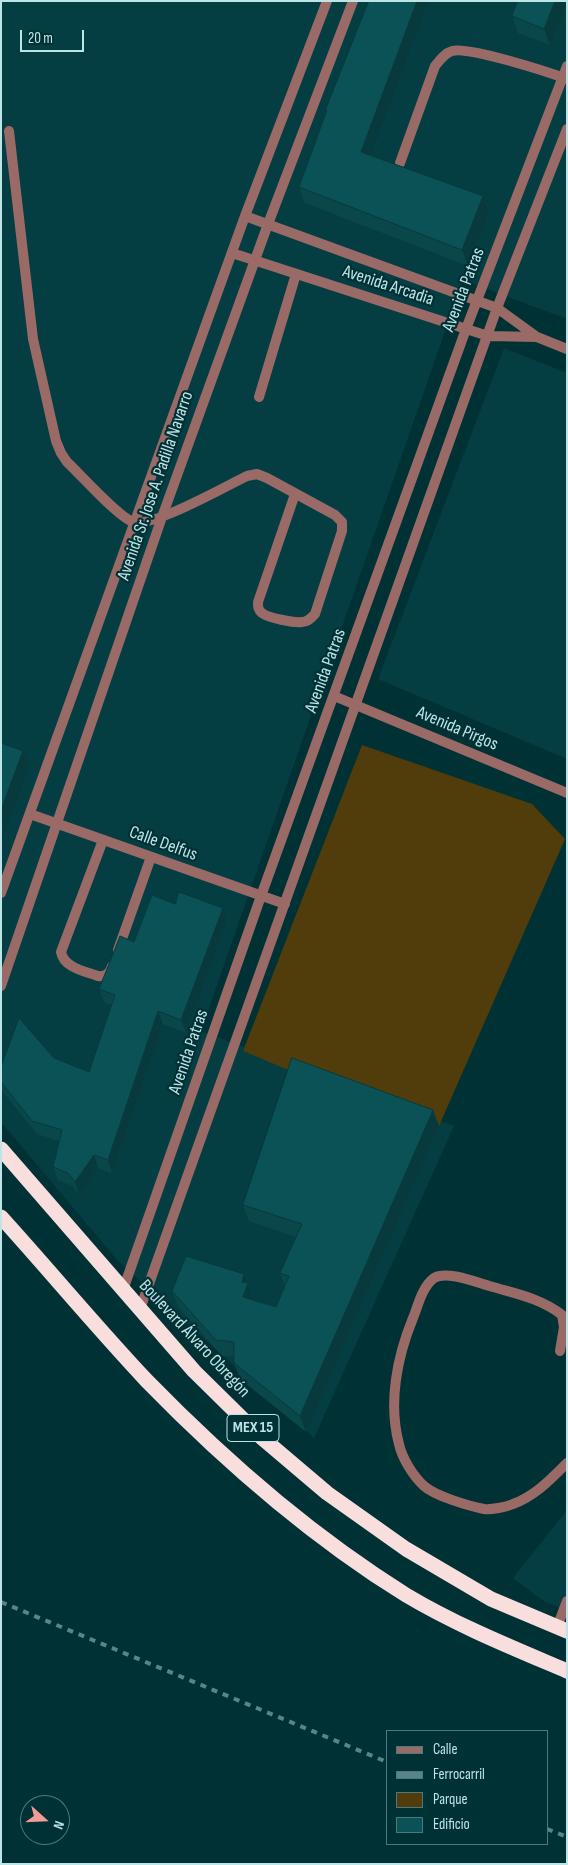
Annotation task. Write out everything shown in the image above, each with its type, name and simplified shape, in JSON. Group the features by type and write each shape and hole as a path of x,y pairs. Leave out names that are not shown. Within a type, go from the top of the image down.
{"highway":[{"name":"Boulevard Álvaro Obregón","path":"1,1149 194,1371 261,1437 327,1492 406,1549 491,1599 562,1629"},
{"name":"MEX 15","path":"1,1217 148,1380 203,1435 273,1500 349,1556 407,1595 490,1638 567,1671"}],"street":[{"name":"Avenida Sr. Jose A. Padilla Navarro","path":"1,893 245,216 327,1"},
{"name":"Avenida Sr. Jose A. Padilla Navarro","path":"1,986 162,517 254,260 353,1"},
{"path":"400,163 435,66 444,55 452,50 463,50 500,59 564,78"},
{"name":"Avenida Patras","path":"123,1290 261,896 466,329 564,78 567,66"},
{"path":"140,1310 497,308 567,129"},
{"path":"10,131 33,340 56,441 61,453 68,462 123,516 135,522 162,517 247,476 257,474 335,515 342,522 342,531 315,614 310,620 302,622 268,617 258,609 258,602 295,494"},
{"name":"Avenida Arcadia","path":"245,216 497,308 537,337 567,348"},
{"name":"Avenida Arcadia","path":"232,253 488,336 537,337"},
{"path":"259,397 296,274"},
{"name":"Avenida Pirgos","path":"334,696 567,793"},
{"name":"Calle Delfus","path":"30,814 285,904"},
{"path":"103,840 61,952 68,965 98,976 102,977 111,968 152,857"},
{"path":"560,1351 564,1327 562,1315 550,1305 528,1296 451,1275 435,1278 424,1290 410,1326 396,1374 394,1410 399,1445 411,1470 425,1487 455,1501 486,1509 513,1504 543,1487 567,1463"},
{"path":"562,1629 567,1601"}],"shaded area":[{"path":"1,1 567,1 567,319 463,280 201,1031 454,1126 314,1438 117,1260 1,1122"},
{"path":"504,348 567,373 567,759 378,679"},
{"path":"567,1510 567,1610 545,1602 513,1578"}],"green space":[{"path":"362,745 532,804 565,839 439,1126 298,1074 243,1051"}],"building":[{"path":"369,1 417,1 361,152 483,196 462,250 299,187 326,109"},
{"path":"518,1 555,1 544,29 512,16"},
{"path":"1,743 23,751 1,810"},
{"path":"179,892 223,908 181,1020 158,1011 108,1160 94,1155 75,1182 68,1173 53,1167 62,1130 32,1121 1,1082 1,1067 19,1018 54,1058 89,1072 115,995 99,989 120,936 134,942 152,895 175,904"},
{"path":"292,1058 433,1110 300,1416 234,1363 234,1342 216,1340 172,1291 186,1256 244,1274 242,1282 248,1283 243,1297 276,1307 289,1276 280,1273 302,1224 243,1205"}],"railway":[{"path":"1,1602 386,1762"},
{"path":"548,1829 567,1837"}]}
